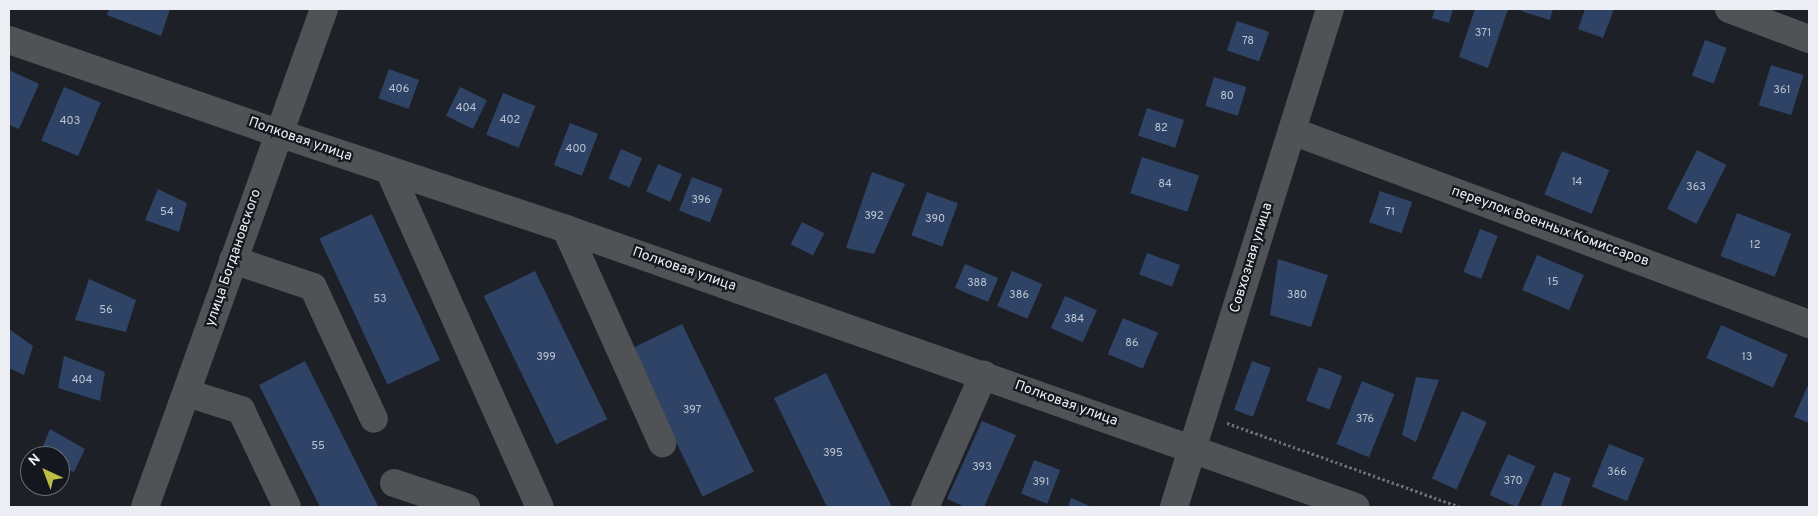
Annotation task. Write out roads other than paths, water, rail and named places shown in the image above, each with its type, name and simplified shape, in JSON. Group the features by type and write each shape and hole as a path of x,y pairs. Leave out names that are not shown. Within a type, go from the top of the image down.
{"street":[{"name":"улица Богдановского","path":"145,507 324,9"},
{"name":"Совхозная улица","path":"1174,507 1330,9"},
{"path":"1729,9 1809,39"},
{"name":"Полковая улица","path":"9,40 278,133 566,229 984,374 1356,507"},
{"name":"переулок Военных Комиссаров","path":"1292,131 1809,324"},
{"path":"389,170 540,507"},
{"path":"566,229 662,443"},
{"path":"233,260 314,287 374,419"},
{"path":"924,507 984,374"},
{"path":"187,393 241,410 288,507"},
{"path":"394,483 466,507"}]}
